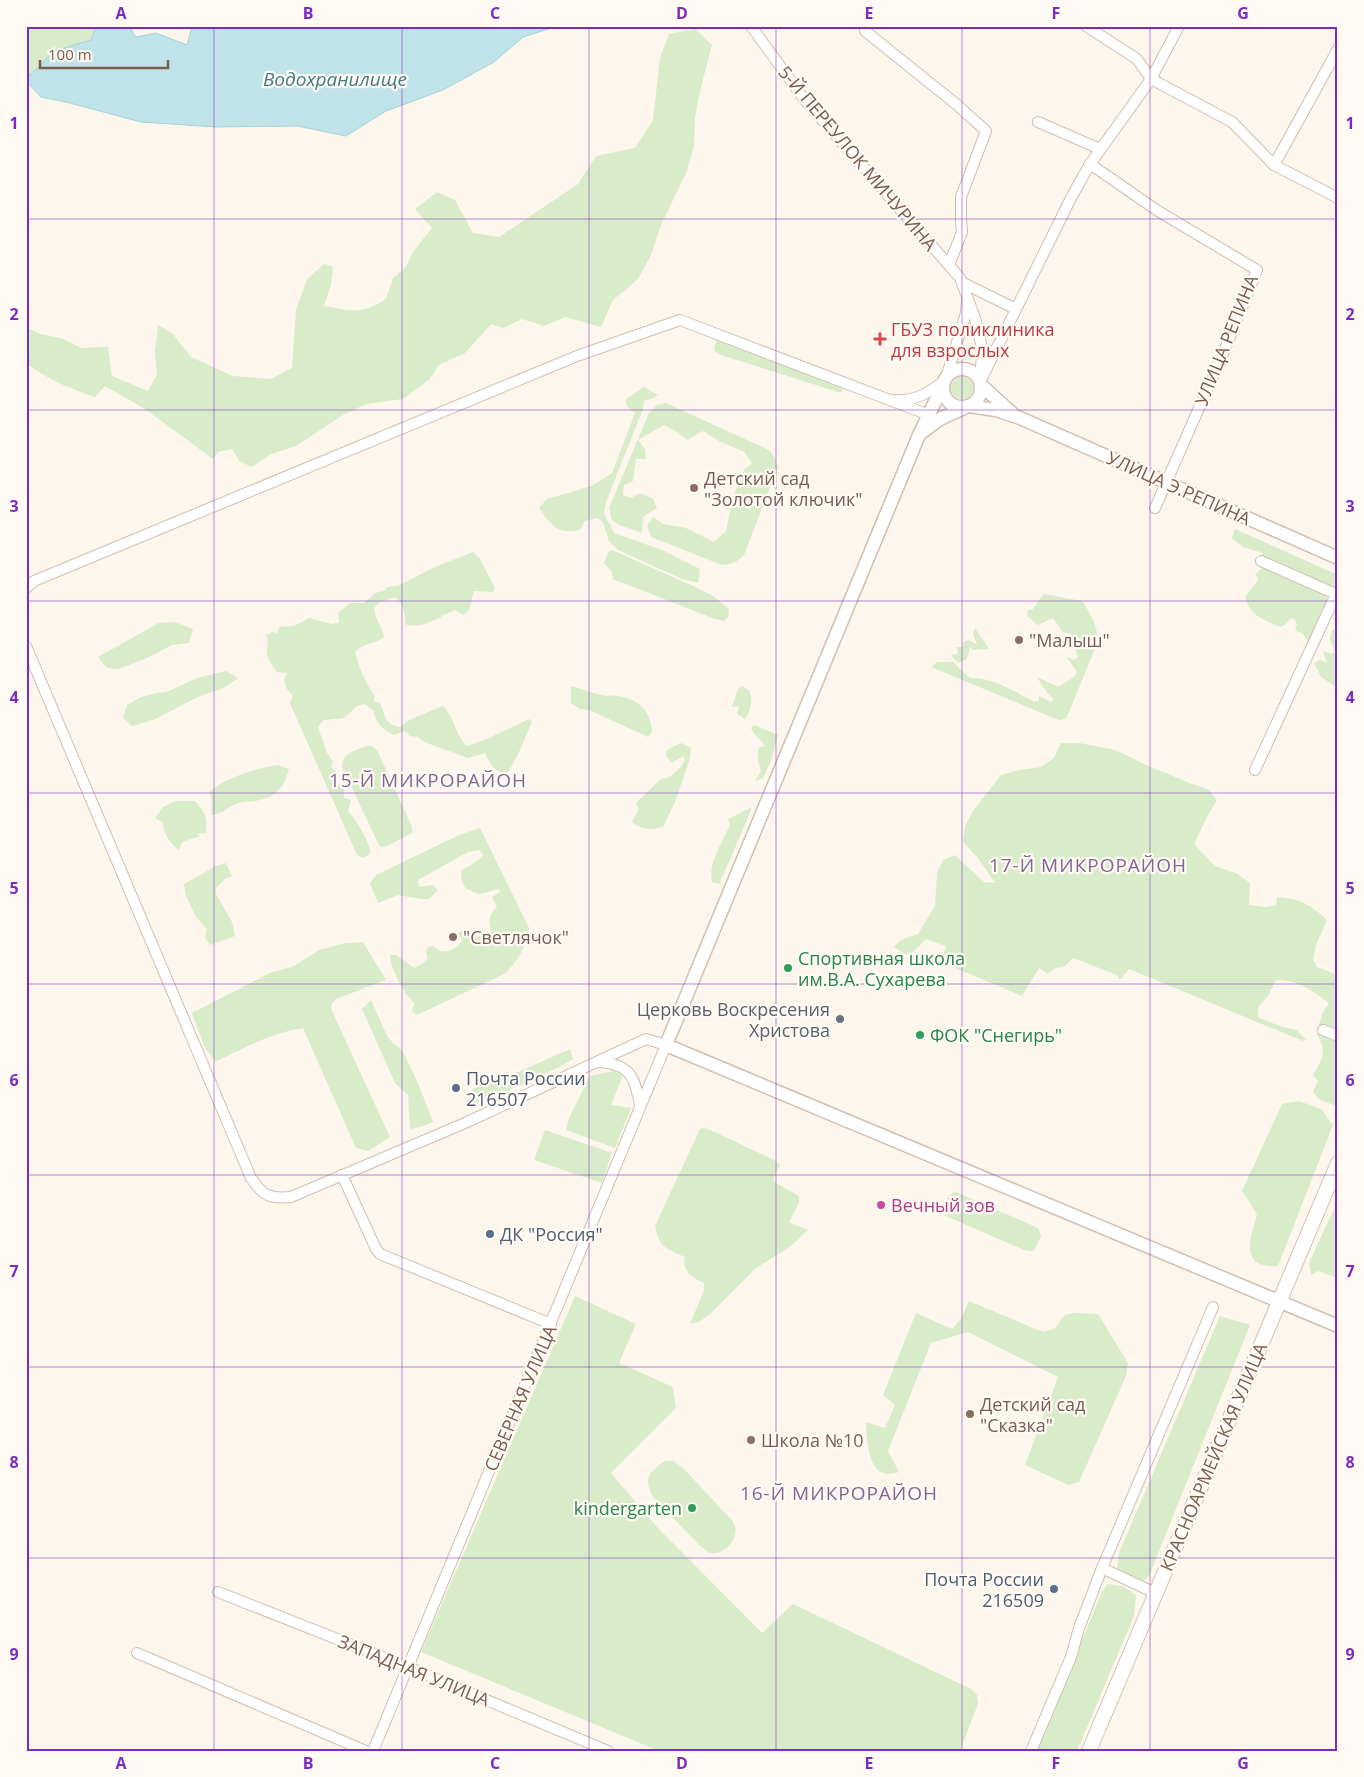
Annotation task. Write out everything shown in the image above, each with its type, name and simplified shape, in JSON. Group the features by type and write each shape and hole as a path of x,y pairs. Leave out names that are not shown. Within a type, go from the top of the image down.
{"main road":[{"name":"КРАСНОАРМЕЙСКАЯ УЛИЦА","path":"1089,1751 1338,1163"}],"street":[{"name":"5-Й ПЕРЕУЛОК МИЧУРИНА","path":"750,26 804,99 949,265 964,286 977,324 983,352 980,382"},
{"path":"1086,26 1137,59 1151,79 1232,122 1274,166 1338,198"},
{"path":"919,435 932,424 974,404 980,396 980,382 1058,222 1090,164 1151,79 1179,26"},
{"path":"865,31 956,104 986,131 961,198 962,232 949,265"},
{"path":"1274,166 1338,49"},
{"path":"1038,122 1100,149"},
{"name":"УЛИЦА РЕПИНА","path":"1090,164 1158,211 1257,270 1225,349 1155,508"},
{"path":"666,1045 919,435 944,381 966,313 964,286 1016,309"},
{"path":"26,588 34,581 568,360 680,320 928,415"},
{"path":"889,399 897,401 912,399 927,393 944,381 952,372 965,369 973,372 980,382"},
{"path":"944,381 944,395 950,403 959,407 966,407"},
{"name":"УЛИЦА Э.РЕПИНА","path":"980,382 1005,408 1020,418"},
{"name":"УЛИЦА Э.РЕПИНА","path":"966,407 996,410 1020,418 1338,558"},
{"path":"1255,770 1337,595 1261,561"},
{"path":"26,646 251,1178 262,1192 277,1198 291,1196 312,1188 465,1123 646,1039 666,1045 1338,1326"},
{"path":"1323,1030 1338,1036"},
{"name":"СЕВЕРНАЯ УЛИЦА","path":"373,1751 666,1045"},
{"path":"598,1062 610,1063 628,1071 633,1078 640,1106"},
{"path":"342,1175 380,1254 551,1324"},
{"path":"1032,1751 1070,1657 1078,1628 1102,1568 1213,1307"},
{"path":"1102,1568 1155,1593"},
{"name":"ЗАПАДНАЯ УЛИЦА","path":"218,1592 408,1667 608,1751"},
{"path":"137,1653 366,1751"}],"green space":[{"path":"26,26 96,26 91,40 54,51 26,79"},
{"path":"695,29 712,45 700,91 695,118 694,146 687,171 661,225 651,255 638,279 613,300 601,327 565,317 544,326 522,319 503,328 491,324 465,353 439,365 429,380 403,399 366,404 343,415 296,446 271,454 252,467 239,461 232,449 218,452 213,459 145,409 105,386 95,397 59,383 26,363 26,326 37,333 63,339 81,348 108,347 112,376 148,391 157,374 155,352 158,325 172,333 191,357 233,376 271,379 292,368 296,310 307,279 324,264 333,267 331,285 324,306 363,310 386,299 393,278 406,267 413,252 432,228 415,209 437,192 455,200 473,233 499,237 578,184 596,156 635,148 653,120 660,58 669,34"},
{"path":"717,338 843,387 841,393 718,354 714,350"},
{"path":"958,377 966,377 973,384 973,392 966,399 958,399 951,392 951,384"},
{"path":"644,387 658,395 644,400 643,409 608,497 605,516 614,533 662,550 700,569 698,583 682,579 618,550 609,541 603,522 597,518 585,521 580,530 565,531 551,524 539,508 547,499 592,486 612,473 635,413 627,406 626,399"},
{"path":"666,403 769,450 775,458 778,467 744,555 733,563 719,564 651,537 647,525 653,517 663,524 686,528 714,542 726,531 733,497 744,470 752,463 744,452 719,441 703,431 687,440 664,425 638,440 645,449 646,459 636,459 633,481 624,485 623,495 631,498 640,493 653,499 657,508 643,517 642,533 619,525 612,520 609,508 649,413 657,405"},
{"path":"1235,529 1338,575 1338,599 1325,594 1327,600 1325,612 1308,642 1303,634 1295,630 1297,624 1294,618 1280,627 1258,616 1251,609 1245,597 1258,580 1256,574 1262,568 1263,553 1243,547 1232,538"},
{"path":"612,550 713,596 729,609 728,617 724,621 715,619 613,579 612,572 604,563 608,553"},
{"path":"473,552 480,559 495,588 493,592 474,591 469,610 464,615 455,610 417,626 405,624 403,609 395,597 379,603 374,608 384,637 355,652 358,664 375,698 373,701 380,703 386,719 395,726 400,727 409,720 443,706 467,746 487,739 529,719 532,722 507,775 493,767 485,753 468,758 424,742 418,737 410,736 405,731 394,735 380,725 373,710 364,704 357,706 344,718 324,720 318,727 327,753 333,761 331,766 336,772 338,784 344,787 344,798 351,800 348,812 362,831 371,853 363,858 357,855 290,703 293,696 287,689 284,679 287,673 277,672 268,659 268,640 266,635 272,632 277,633 279,627 294,626 309,618 332,624 339,623 338,613 350,603 364,603 375,593 384,591 388,587 398,586 435,567"},
{"path":"1044,594 1082,601 1096,627 1098,638 1066,719 1059,720 931,667 937,662 954,662 970,678 987,680 1035,702 1039,700 1039,696 1051,702 1054,699 1047,693 1037,677 1058,687 1074,677 1077,672 1066,656 1074,660 1078,657 1070,644 1075,642 1071,634 1063,632 1053,618 1038,625 1027,616 1028,610 1032,610"},
{"path":"174,622 193,629 189,643 172,645 147,658 119,669 107,668 98,657 159,623"},
{"path":"975,628 989,649 973,650 970,647 967,659 958,663 951,655 958,654 957,647 963,647 963,642 968,640 977,644 973,634"},
{"path":"1338,628 1338,686 1336,687 1321,677 1314,663 1320,660 1327,663 1323,651 1331,654 1335,652 1330,640 1332,630"},
{"path":"226,671 238,678 222,689 202,695 153,720 132,726 123,718 127,705 141,697 167,692 197,678"},
{"path":"571,686 606,696 625,698 638,703 649,718 652,732 648,737 589,710 580,709 571,703"},
{"path":"742,686 749,691 751,698 750,710 745,719 737,714 739,706 732,707 738,689"},
{"path":"754,725 778,735 771,761 763,778 755,781 761,771 758,761 758,748 765,746 752,731 751,728"},
{"path":"681,743 691,748 690,758 675,802 663,827 651,829 639,827 632,822 639,809 636,803 661,779 670,777 680,768 685,760 683,756 672,763 666,756 667,750"},
{"path":"1061,743 1079,743 1116,750 1144,764 1208,789 1217,800 1194,844 1215,866 1236,873 1250,883 1249,905 1265,907 1276,905 1277,897 1292,899 1310,906 1327,920 1316,945 1313,960 1317,967 1338,975 1338,1107 1319,1099 1313,1092 1318,1081 1313,1075 1321,1060 1323,1051 1317,1035 1322,1015 1329,1003 1310,990 1290,981 1276,980 1268,996 1258,1007 1258,1017 1282,1027 1297,1030 1306,1040 1303,1041 1129,969 1120,980 1117,975 1073,958 1064,967 1055,968 1048,974 1039,968 1022,996 941,962 946,946 926,939 914,951 906,955 894,947 901,940 918,934 935,906 937,873 943,860 955,855 984,882 995,883 978,858 963,842 965,826 973,811 1001,775 1041,767 1054,758"},
{"path":"367,746 377,750 412,827 412,833 387,846 381,847 378,843 342,767 347,755"},
{"path":"278,765 289,769 281,787 274,794 255,801 238,803 211,815 210,791 242,774"},
{"path":"176,801 195,801 203,812 207,823 206,833 196,834 200,836 182,842 179,850 168,838 164,831 163,823 155,818 163,807"},
{"path":"752,807 719,884 712,882 711,874 714,859 730,824 728,819"},
{"path":"480,828 529,928 526,941 518,959 504,974 417,1015 412,1011 414,1003 398,981 390,955 396,955 414,968 428,958 426,952 428,947 433,946 441,951 452,950 462,941 458,933 467,929 472,937 477,938 491,931 490,918 492,912 497,907 492,897 500,892 499,889 479,894 466,889 462,882 461,870 470,866 484,855 479,850 468,852 418,880 419,887 432,885 438,890 429,899 398,895 378,903 370,883 376,875 457,836"},
{"path":"226,863 232,876 225,879 216,888 216,894 233,924 235,936 210,945 205,938 207,929 196,917 186,896 184,884 216,866"},
{"path":"363,942 386,980 336,999 332,1003 331,1009 390,1137 368,1151 356,1148 303,1028 269,1037 215,1062 204,1046 192,1013 270,973 294,966 319,950 345,943"},
{"path":"371,1000 387,1036 402,1050 418,1083 433,1122 410,1129 408,1095 395,1083 362,1009"},
{"path":"570,1049 573,1059 557,1068 482,1103 469,1104 472,1089 500,1080"},
{"path":"613,1071 623,1075 611,1105 631,1108 615,1148 566,1130 569,1118 590,1076"},
{"path":"1299,1101 1321,1109 1333,1125 1278,1266 1266,1266 1257,1263 1252,1257 1250,1242 1257,1214 1242,1191 1282,1104"},
{"path":"706,1128 774,1160 780,1165 774,1177 774,1182 799,1196 799,1203 789,1222 808,1230 790,1247 756,1268 709,1315 699,1322 690,1324 704,1290 704,1283 686,1270 685,1257 668,1249 661,1243 655,1226 700,1129"},
{"path":"545,1130 612,1153 602,1183 534,1160"},
{"path":"956,1192 1038,1228 1041,1236 1036,1247 1032,1251 1024,1250 946,1216 944,1210 946,1201 952,1193"},
{"path":"1338,1200 1338,1278 1318,1271 1311,1275 1309,1263"},
{"path":"575,1296 636,1324 619,1363 673,1387 676,1408 611,1473 657,1527 762,1633 793,1604 971,1689 977,1695 978,1704 960,1751 659,1751 421,1652"},
{"path":"969,1301 1043,1332 1055,1328 1065,1315 1074,1313 1098,1314 1128,1363 1126,1376 1079,1482 1068,1485 1025,1465 1058,1377 968,1332 931,1343 888,1451 899,1472 887,1474 880,1472 875,1467 869,1453 866,1422 885,1428 895,1405 883,1395 916,1313 952,1329 961,1319"},
{"path":"1220,1316 1250,1325 1149,1576 1143,1582 1117,1568 1119,1553"},
{"name":"kindergarten","path":"665,1461 673,1461 683,1468 731,1520 735,1526 734,1536 725,1549 715,1553 706,1551 653,1497 648,1485 649,1476"},
{"path":"1107,1584 1123,1586 1136,1595 1134,1616 1077,1751 1036,1751 1101,1594"}],"water":[{"name":"Водохранилище","path":"96,26 129,26 136,37 156,33 187,45 192,26 558,26 523,37 494,62 443,90 386,111 346,136 297,126 216,127 141,122 41,97 26,79 54,51 91,40"}],"place":[{"name":"ГБУЗ поликлиника для взрослых","path":"880,339"},
{"name":"Детский сад \"Золотой ключик\"","path":"694,488"},
{"name":"\"Малыш\"","path":"1019,640"},
{"name":"\"Светлячок\"","path":"453,937"},
{"name":"Спортивная школа им.В.А. Сухарева","path":"788,968"},
{"name":"Церковь Воскресения Христова","path":"840,1019"},
{"name":"ФОК \"Снегирь\"","path":"920,1035"},
{"name":"Почта России 216507","path":"456,1088"},
{"name":"Вечный зов","path":"881,1205"},
{"name":"ДК \"Россия\"","path":"490,1234"},
{"name":"Детский сад \"Сказка\"","path":"970,1414"},
{"name":"Школа №10","path":"751,1440"},
{"name":"kindergarten","path":"692,1508"},
{"name":"Почта России 216509","path":"1054,1589"}],"district":[{"name":"15-Й МИКРОРАЙОН","path":"428,780"},
{"name":"17-Й МИКРОРАЙОН","path":"1088,865"},
{"name":"16-Й МИКРОРАЙОН","path":"839,1493"}]}
